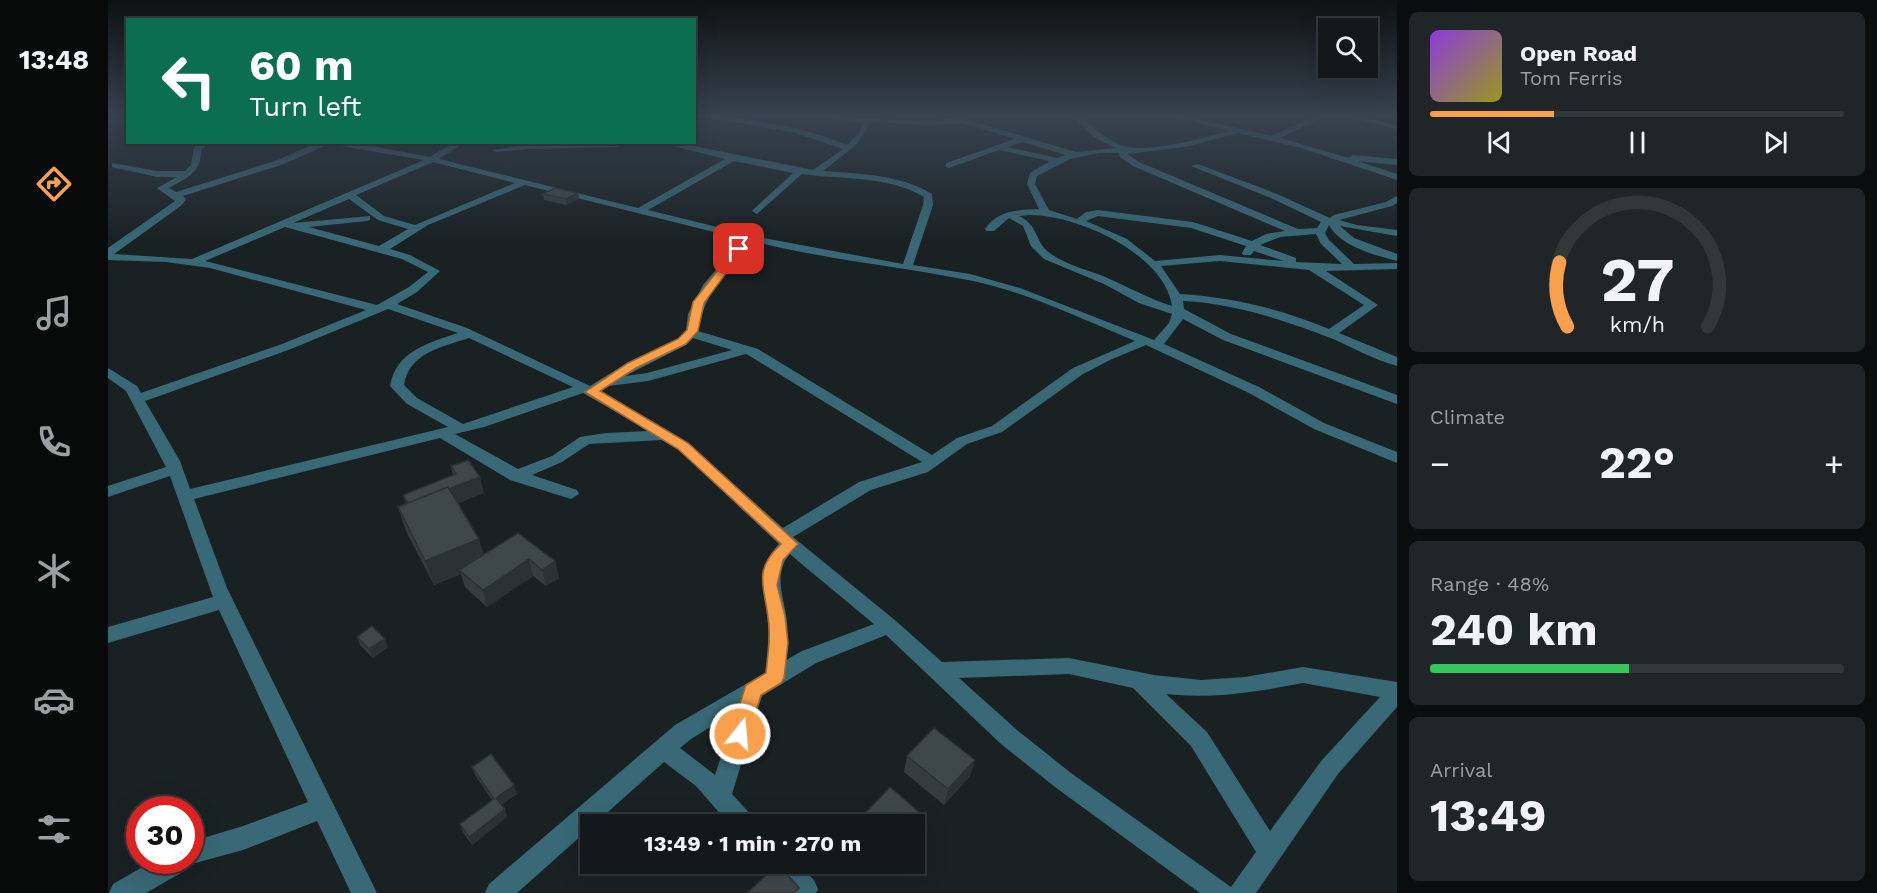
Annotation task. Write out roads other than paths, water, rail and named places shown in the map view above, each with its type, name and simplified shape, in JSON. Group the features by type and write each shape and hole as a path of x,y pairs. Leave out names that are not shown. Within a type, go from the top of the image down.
{"street":[{"path":"108,255 179,203 181,199 177,195 162,188 189,174 196,159"},
{"path":"177,195 289,159"},
{"path":"423,159 749,238 970,277 1016,290 1150,344 1254,390 1319,426 1397,458"},
{"path":"639,211 732,159"},
{"path":"736,159 800,171 903,185 921,190 929,196 928,206 907,267"},
{"path":"815,173 832,159"},
{"path":"949,165 968,159"},
{"path":"1049,159 1055,160"},
{"path":"1044,212 1031,184 1033,175 1059,159"},
{"path":"1128,159 1136,164 1327,244"},
{"path":"1344,159 1397,177"},
{"path":"1376,159 1397,162"},
{"path":"194,262 289,225 349,195 431,160"},
{"path":"110,165 157,174 189,174"},
{"path":"1195,166 1274,196 1330,222 1397,233"},
{"path":"757,211 800,171"},
{"path":"381,250 414,228 525,182"},
{"path":"349,195 365,204 370,215"},
{"path":"1244,260 1252,245 1265,238 1319,232 1337,217 1389,204 1397,199"},
{"path":"774,678 779,643 777,616 769,585 772,567 786,540 865,486 906,476 933,462 962,441 997,429 1078,371 1107,356 1150,344 1177,319 1176,297 1172,286 1152,264 1116,237 1079,222 1044,212 1010,215 994,221 990,229"},
{"path":"1079,222 1089,214 1098,213 1186,224 1326,272 1372,305 1329,334"},
{"path":"289,225 370,215 414,228"},
{"path":"353,242 360,237 358,232 370,215"},
{"path":"1010,215 1027,224 1036,246 1048,257 1108,282 1143,301 1178,311 1227,337 1397,400"},
{"path":"1330,222 1349,239"},
{"path":"137,399 291,345 381,307 407,295 435,271 406,257 289,225"},
{"path":"1281,225 1349,239 1397,258"},
{"path":"1319,232 1327,244 1352,268"},
{"path":"593,387 682,342 690,333 694,314 704,294 749,238"},
{"path":"108,255 194,262 276,281 317,296 381,307 469,334 593,387 683,446 786,540 889,626 1009,737 1063,780 1221,893"},
{"path":"1152,264 1204,259 1244,260 1310,267 1326,272 1340,268 1397,266"},
{"path":"1176,297 1225,299 1248,303 1397,362"},
{"path":"690,333 746,350 783,369 933,462"},
{"path":"462,429 412,401 396,386 397,374 408,359 427,348 469,334"},
{"path":"185,496 462,429 593,387 648,376 746,350"},
{"path":"108,372 132,389 175,470 224,601 364,893"},
{"path":"442,433 468,451 516,476 571,494"},
{"path":"516,476 557,459 585,440 665,435"},
{"path":"108,492 175,470"},
{"path":"108,635 224,601"},
{"path":"498,893 683,732 808,657 889,626"},
{"path":"937,670 1069,666 1138,680 1201,688 1245,686 1303,675 1397,692"},
{"path":"1138,680 1199,739 1269,851"},
{"path":"720,797 753,690"},
{"path":"1240,893 1330,766 1397,692"},
{"path":"664,749 704,779 735,814"},
{"path":"204,850 243,838 322,808"},
{"path":"122,893 155,874"},
{"path":"790,874 805,889"}]}
